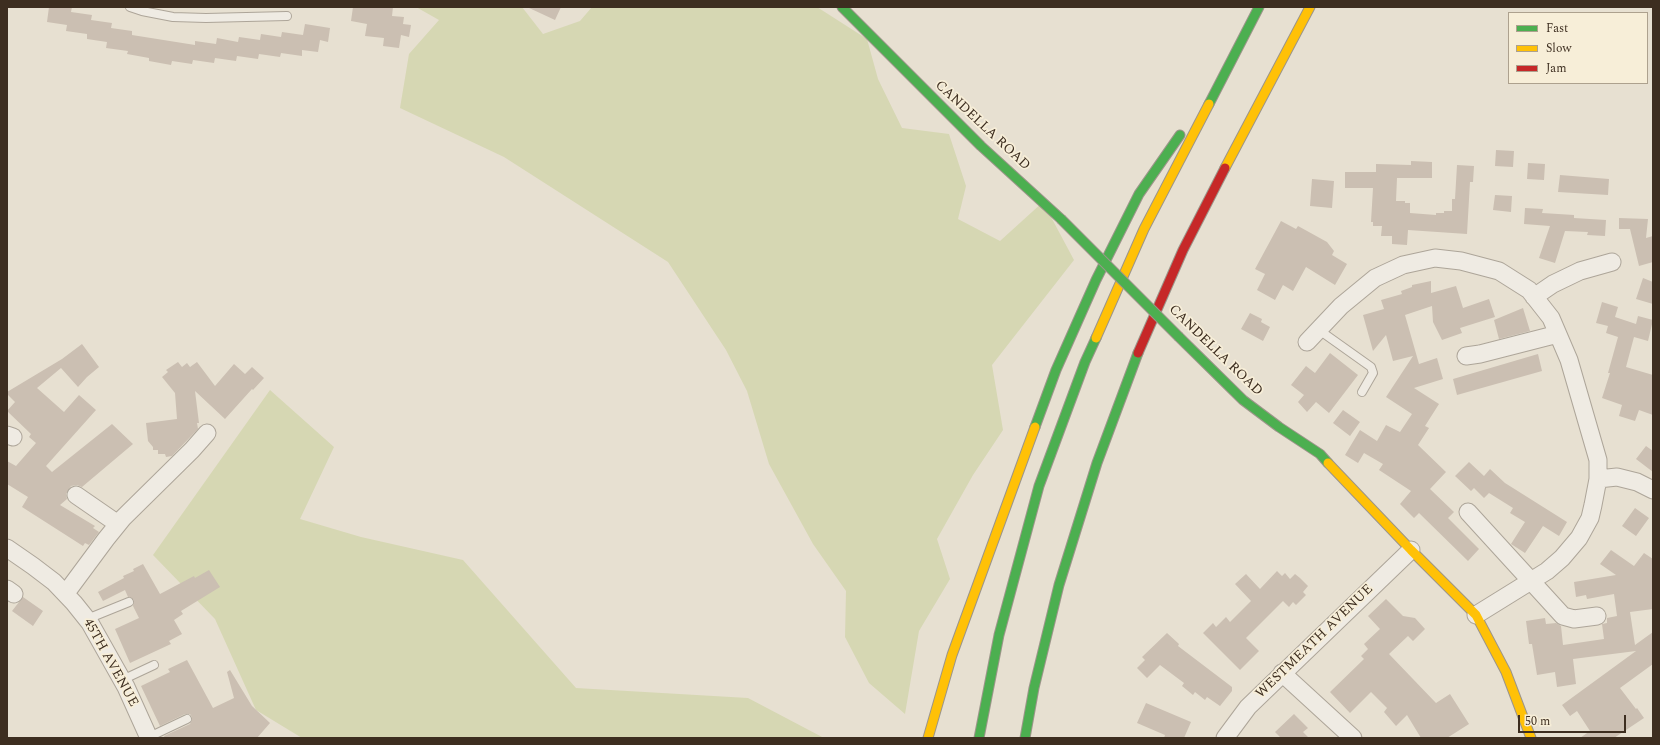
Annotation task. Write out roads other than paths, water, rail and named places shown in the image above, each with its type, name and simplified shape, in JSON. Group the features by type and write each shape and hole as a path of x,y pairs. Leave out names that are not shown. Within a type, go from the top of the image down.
{"main road":[{"name":"CANDELLA ROAD","path":"842,7 976,140 1061,219 1243,400 1279,427 1320,454 1411,550 1476,615 1506,672 1531,738"},
{"path":"979,738 999,635 1037,493 1085,362 1144,229 1259,7"},
{"path":"1025,738 1034,688 1059,585 1096,463 1138,353 1183,250 1241,136 1310,7"},
{"path":"1193,115 1237,49"},
{"path":"928,738 952,656 976,586 1056,370 1096,280 1140,194 1184,128"},
{"path":"952,687 976,586"}],"street":[{"path":"1307,342 1341,306 1375,278 1403,264 1435,258 1461,260 1499,271 1529,290 1551,318 1569,360 1598,460 1598,479 1590,518 1579,538 1562,558 1547,571 1476,615"},
{"path":"1534,297 1553,284 1580,271 1612,262"},
{"path":"1466,356 1480,354 1558,334"},
{"path":"66,593 118,524 207,433"},
{"path":"1598,479 1617,477 1637,482 1653,490"},
{"path":"76,495 118,524"},
{"path":"1468,512 1532,580 1563,616 1574,619 1597,616"},
{"name":"45TH AVENUE","path":"7,548 33,566 66,593 87,619 103,644 122,680 149,738"},
{"name":"WESTMEATH AVENUE","path":"1225,738 1248,707 1411,550"},
{"path":"1282,673 1353,738"}],"lane":[{"path":"130,7 173,17 287,16"},
{"path":"1318,330 1370,366 1373,373 1362,392"},
{"path":"87,619 129,602"},
{"path":"122,680 154,664"},
{"path":"149,738 187,719"}]}
